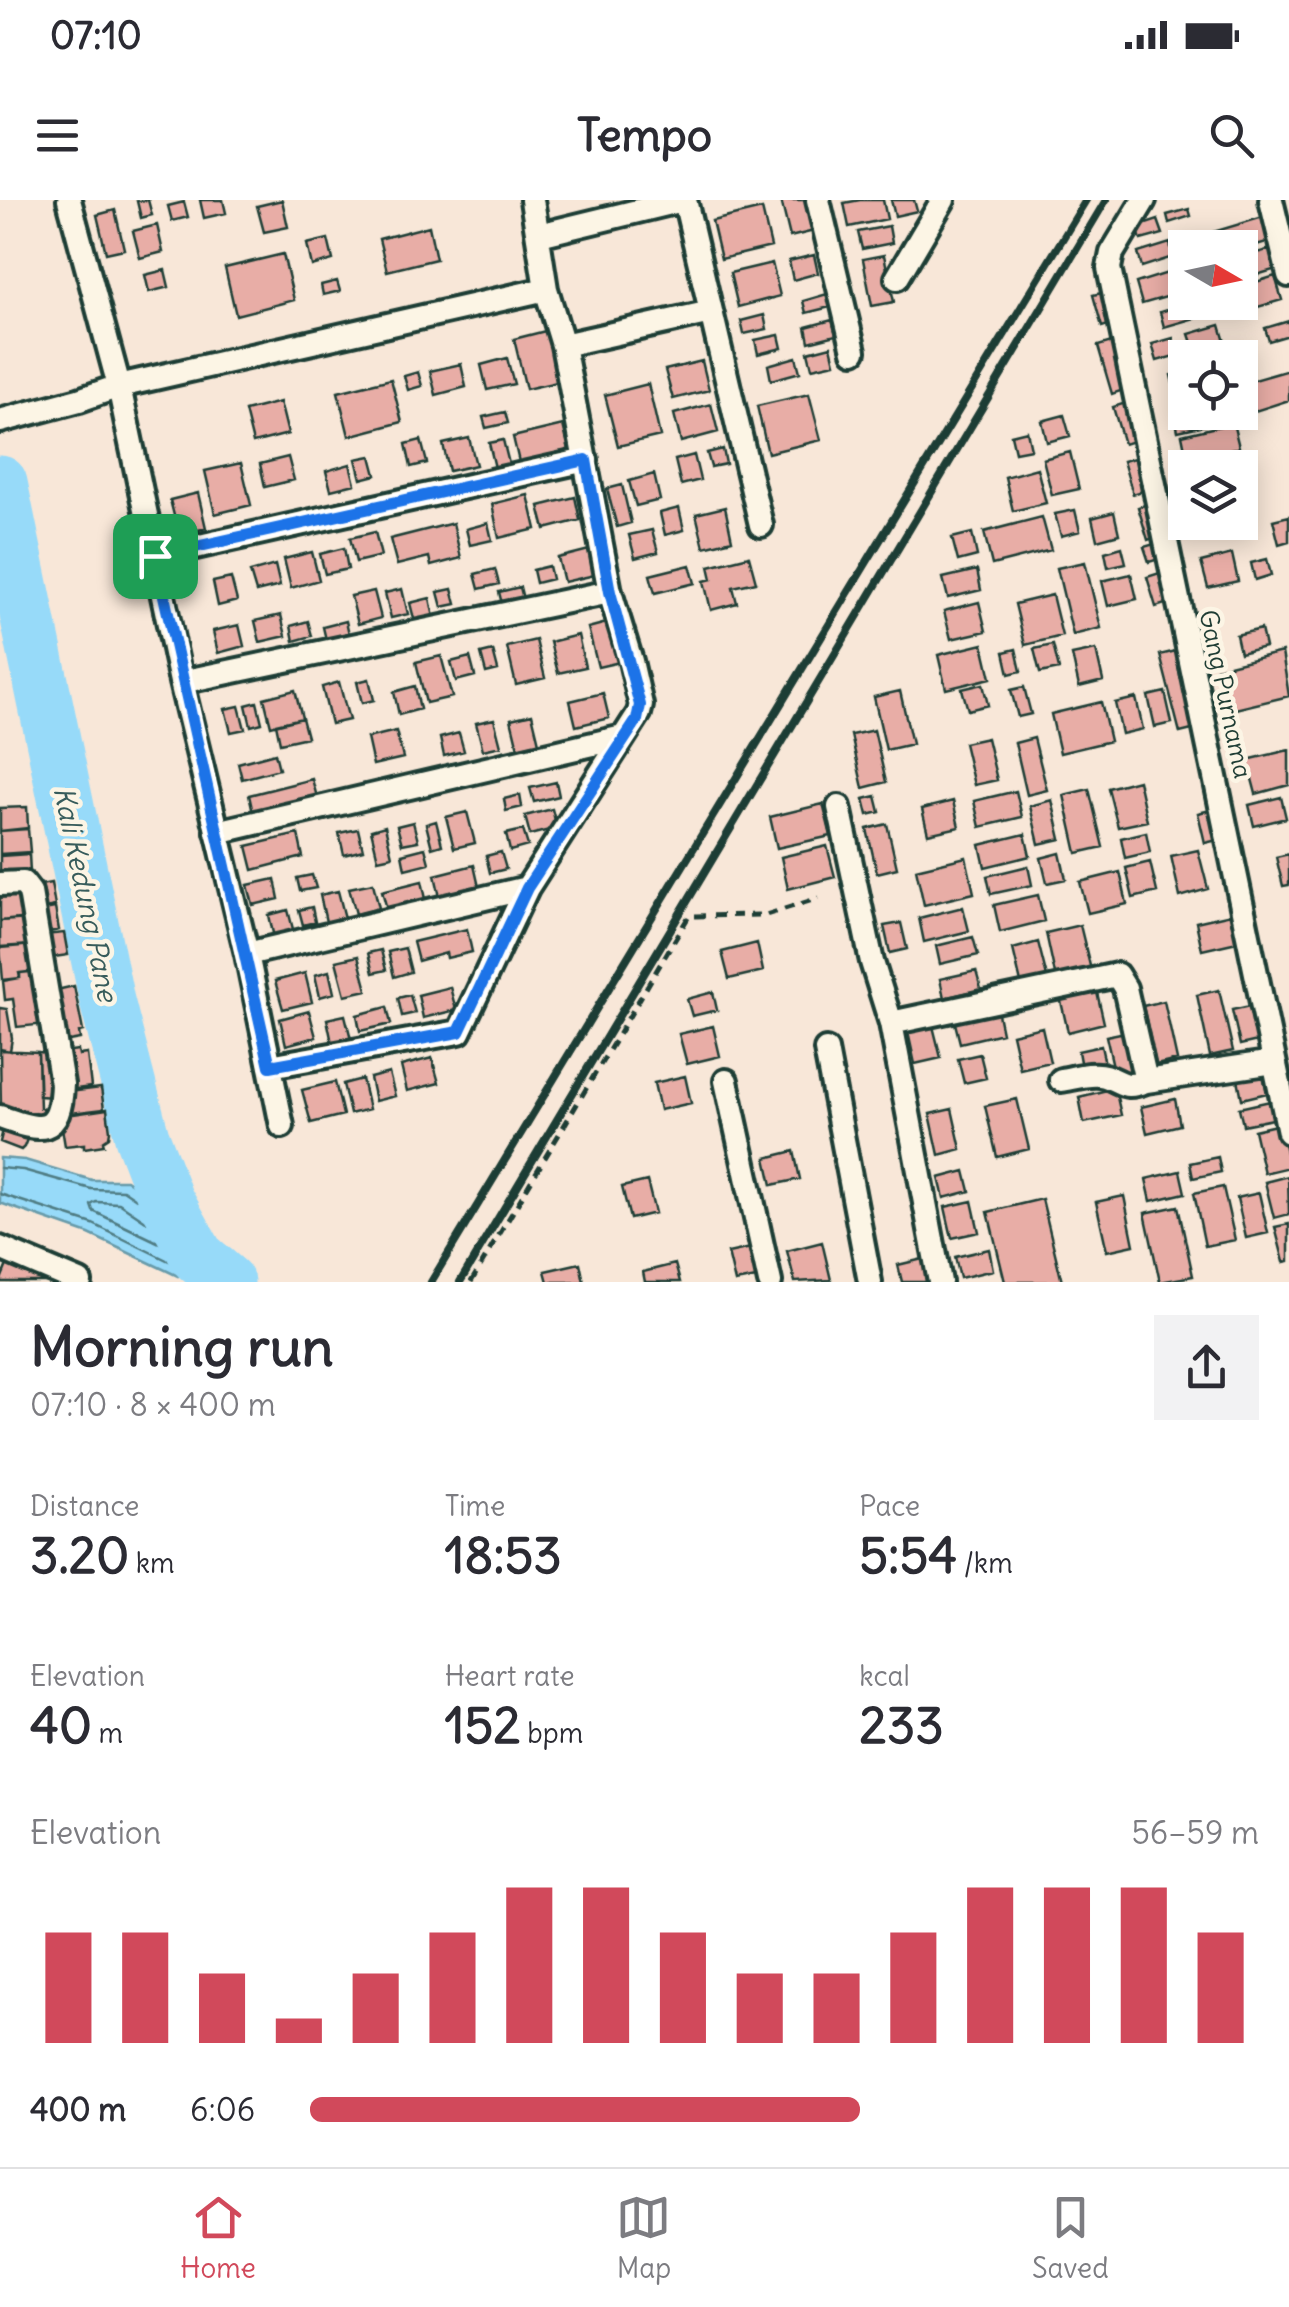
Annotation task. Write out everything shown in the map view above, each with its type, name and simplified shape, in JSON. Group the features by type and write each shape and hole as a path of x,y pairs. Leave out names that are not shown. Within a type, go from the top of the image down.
{"street":[{"path":"69,200 119,386 181,682 246,954 282,1126"},
{"path":"270,1066 459,1032 527,888 637,720 640,705 610,592 563,345 546,289 532,200"},
{"path":"539,235 684,200 761,525"},
{"path":"818,200 854,352"},
{"name":"Gang Purnama","path":"1144,200 1111,254 1109,268 1289,1132"},
{"path":"1270,200 1289,275"},
{"path":"898,278 934,206"},
{"path":"0,421 119,386 546,289"},
{"path":"563,345 711,312"},
{"path":"155,556 586,460"},
{"path":"181,682 610,592"},
{"path":"217,832 624,736"},
{"path":"839,807 872,962 892,1023 940,1282"},
{"path":"0,884 24,883 30,892 62,1084 60,1108 47,1128 31,1128 0,1117"},
{"path":"246,954 527,888"},
{"path":"892,1023 1117,975 1125,988 1146,1081"},
{"path":"826,1050 870,1282"},
{"path":"1060,1080 1095,1075 1134,1086 1274,1062"},
{"path":"726,1081 770,1282"},
{"path":"0,1248 80,1282"}],"path":[{"path":"471,1282 690,916 759,916 819,898"}],"water":[{"path":"0,1158 25,1160 92,1180 126,1180 193,1225 215,1259 178,1276 89,1234 0,1203"}],"building":[{"path":"148,200 152,215 141,218 137,201"},
{"path":"200,200 223,200 226,213 204,218"},
{"path":"282,200 288,227 264,232 257,206"},
{"path":"781,200 807,200 814,231 790,237"},
{"path":"883,200 887,219 849,227 844,203"},
{"path":"891,200 914,200 917,211 895,216"},
{"path":"184,202 188,217 172,221 168,206"},
{"path":"762,209 771,247 721,259 712,221"},
{"path":"1189,209 1191,216 1169,223 1167,215"},
{"path":"115,210 124,249 106,253 97,215"},
{"path":"1263,217 1270,241 1258,245 1258,230 1220,230"},
{"path":"1158,220 1163,234 1141,240 1137,227"},
{"path":"157,225 163,252 140,258 133,231"},
{"path":"429,226 436,259 387,271 379,239"},
{"path":"889,226 892,243 862,249 858,232"},
{"path":"328,239 333,260 312,266 307,244"},
{"path":"1168,244 1168,259 1142,267 1138,253"},
{"path":"1274,248 1280,268 1258,275 1258,253"},
{"path":"283,254 294,300 236,315 225,268"},
{"path":"814,255 818,273 793,280 789,261"},
{"path":"884,255 894,302 872,306 863,259"},
{"path":"772,263 780,296 738,307 730,273"},
{"path":"165,270 169,287 149,292 145,275"},
{"path":"1168,273 1168,297 1142,304 1136,283"},
{"path":"1275,276 1282,300 1258,307 1258,281"},
{"path":"337,281 340,291 323,295 321,285"},
{"path":"1110,291 1119,322 1102,327 1093,295"},
{"path":"827,294 830,307 806,313 803,301"},
{"path":"1168,309 1168,320 1188,320 1164,327 1160,312"},
{"path":"764,315 767,329 744,334 741,321"},
{"path":"832,320 836,335 809,342 806,327"},
{"path":"1289,321 1289,335 1269,341 1265,328"},
{"path":"1220,325 1224,340 1191,340 1189,334"},
{"path":"553,329 566,380 526,389 514,339"},
{"path":"779,335 782,348 758,354 755,340"},
{"path":"1173,338 1174,340 1168,340 1168,358 1157,361 1152,344"},
{"path":"1118,340 1132,387 1112,394 1098,346"},
{"path":"831,346 835,363 812,368 808,352"},
{"path":"796,357 800,372 771,380 768,365"},
{"path":"507,358 514,384 487,390 481,365"},
{"path":"702,361 709,390 673,399 665,370"},
{"path":"461,364 466,387 436,395 430,371"},
{"path":"1289,370 1289,400 1258,410 1258,379"},
{"path":"418,372 422,386 408,390 404,376"},
{"path":"391,379 402,422 349,436 338,392"},
{"path":"648,384 660,436 618,446 605,395"},
{"path":"809,394 821,440 768,453 757,406"},
{"path":"1132,401 1143,438 1124,444 1113,407"},
{"path":"280,402 288,434 253,443 245,411"},
{"path":"711,404 718,432 681,442 674,414"},
{"path":"505,412 508,423 486,428 483,417"},
{"path":"1064,415 1070,436 1047,442 1042,421"},
{"path":"563,425 569,450 519,462 513,437"},
{"path":"1235,430 1239,447 1185,450 1182,435"},
{"path":"1027,431 1031,449 1015,452 1011,435"},
{"path":"469,438 476,465 449,471 443,444"},
{"path":"421,440 427,463 411,467 406,444"},
{"path":"503,440 509,464 495,468 489,443"},
{"path":"723,449 726,464 711,467 707,453"},
{"path":"1070,452 1079,489 1052,495 1043,459"},
{"path":"694,455 700,480 681,485 675,460"},
{"path":"371,456 376,475 361,479 356,459"},
{"path":"1142,456 1152,488 1133,494 1123,461"},
{"path":"288,457 294,480 265,487 260,464"},
{"path":"241,463 251,505 215,514 205,471"},
{"path":"350,464 355,484 331,490 326,471"},
{"path":"1037,468 1046,503 1013,511 1005,477"},
{"path":"654,474 660,500 636,506 629,481"},
{"path":"622,485 631,523 617,527 607,489"},
{"path":"198,493 206,528 179,535 170,500"},
{"path":"528,495 536,529 499,538 492,504"},
{"path":"575,497 580,520 545,529 539,506"},
{"path":"1154,502 1163,535 1148,540 1138,507"},
{"path":"725,507 732,540 704,547 696,514"},
{"path":"679,508 684,530 665,535 660,513"},
{"path":"1075,510 1080,531 1061,536 1055,514"},
{"path":"1114,512 1119,534 1097,540 1092,518"},
{"path":"1289,516 1289,541 1279,544 1273,520"},
{"path":"1042,517 1051,550 992,565 984,532"},
{"path":"453,523 461,558 431,566 429,557 397,565 390,539"},
{"path":"488,523 492,540 470,545 466,529"},
{"path":"652,530 658,552 635,558 629,535"},
{"path":"375,532 381,556 356,562 350,538"},
{"path":"972,533 977,556 958,561 952,538"},
{"path":"1161,542 1166,557 1149,562 1144,547"},
{"path":"1122,547 1126,563 1108,567 1105,552"},
{"path":"344,548 348,569 325,574 320,554"},
{"path":"593,549 599,574 564,582 558,558"},
{"path":"312,552 319,580 291,588 284,559"},
{"path":"1232,554 1238,581 1208,588 1201,562"},
{"path":"749,556 756,582 733,587 737,603 711,610 704,581 712,579 709,566"},
{"path":"1267,559 1271,575 1255,580 1251,563"},
{"path":"1085,562 1101,628 1073,635 1057,568"},
{"path":"275,565 280,586 256,592 250,572"},
{"path":"690,565 695,583 655,593 650,575"},
{"path":"549,566 552,579 536,583 533,570"},
{"path":"495,569 499,584 479,589 475,574"},
{"path":"977,570 981,590 948,598 943,578"},
{"path":"1169,570 1178,600 1156,607 1147,577"},
{"path":"1131,574 1137,599 1108,606 1102,581"},
{"path":"231,578 237,601 218,606 213,582"},
{"path":"520,587 523,599 502,604 499,592"},
{"path":"402,589 408,614 391,618 385,593"},
{"path":"452,589 456,604 442,607 438,592"},
{"path":"374,591 381,618 358,624 351,596"},
{"path":"1052,595 1062,636 1025,645 1015,604"},
{"path":"430,598 434,618 415,623 410,603"},
{"path":"979,602 986,631 951,639 944,611"},
{"path":"281,615 286,636 260,642 255,621"},
{"path":"308,621 312,636 294,641 291,626"},
{"path":"346,621 350,638 327,644 323,627"},
{"path":"614,621 624,661 598,667 588,628"},
{"path":"239,625 244,646 218,653 213,631"},
{"path":"1261,629 1265,647 1240,653 1236,635"},
{"path":"578,635 585,667 558,673 550,642"},
{"path":"536,640 545,678 516,685 507,647"},
{"path":"983,644 991,678 946,689 938,655"},
{"path":"1053,645 1059,669 1040,673 1034,649"},
{"path":"1016,649 1021,671 1009,674 1004,652"},
{"path":"1184,649 1204,727 1180,733 1160,655"},
{"path":"1096,650 1103,681 1079,687 1072,655"},
{"path":"493,651 498,670 486,673 481,654"},
{"path":"1282,652 1289,696 1227,711 1217,668"},
{"path":"441,656 452,697 426,703 416,662"},
{"path":"470,657 475,676 456,681 451,662"},
{"path":"369,679 374,700 362,703 357,682"},
{"path":"339,682 349,720 331,724 322,687"},
{"path":"983,684 988,705 968,710 962,689"},
{"path":"415,686 420,709 399,715 394,692"},
{"path":"1024,687 1031,714 1018,717 1011,690"},
{"path":"295,690 302,718 271,726 264,698"},
{"path":"900,691 912,744 886,750 874,697"},
{"path":"1165,692 1172,723 1155,727 1148,696"},
{"path":"603,693 609,718 576,726 570,701"},
{"path":"1136,698 1143,729 1122,734 1115,703"},
{"path":"257,702 262,723 251,726 246,705"},
{"path":"1101,702 1110,741 1060,753 1051,714"},
{"path":"239,706 245,729 231,732 225,709"},
{"path":"532,714 539,743 518,748 511,719"},
{"path":"302,718 307,737 280,743 276,724"},
{"path":"494,719 501,746 483,750 476,723"},
{"path":"874,730 886,782 863,788 851,735"},
{"path":"396,731 403,758 373,765 367,738"},
{"path":"459,733 464,751 444,756 440,738"},
{"path":"987,738 997,780 974,785 964,743"},
{"path":"1034,738 1047,790 1027,795 1015,743"},
{"path":"1289,750 1289,785 1256,794 1247,760"},
{"path":"275,753 279,769 242,779 238,763"},
{"path":"312,779 317,797 253,813 249,795"},
{"path":"1138,780 1147,821 1118,827 1108,788"},
{"path":"556,782 559,796 534,802 530,788"},
{"path":"1089,789 1103,847 1077,853 1064,795"},
{"path":"1016,791 1022,817 980,827 974,801"},
{"path":"520,795 522,807 506,811 504,799"},
{"path":"876,796 880,812 868,815 864,799"},
{"path":"1281,797 1286,818 1254,826 1249,805"},
{"path":"1052,800 1061,839 1039,844 1030,806"},
{"path":"953,801 959,827 928,834 922,809"},
{"path":"823,804 831,836 777,848 770,817"},
{"path":"27,807 28,828 0,831 0,808"},
{"path":"1219,808 1226,838 1205,843 1198,813"},
{"path":"552,809 557,828 530,835 525,816"},
{"path":"467,812 475,843 454,848 446,817"},
{"path":"436,821 442,845 432,848 426,824"},
{"path":"413,822 418,841 402,844 397,826"},
{"path":"887,824 897,868 877,873 867,829"},
{"path":"385,826 392,856 378,859 371,830"},
{"path":"28,829 30,852 0,854 0,831"},
{"path":"358,829 363,850 344,855 339,833"},
{"path":"523,830 528,846 510,851 506,834"},
{"path":"1146,832 1150,852 1125,858 1121,838"},
{"path":"298,834 303,857 253,870 247,846"},
{"path":"1025,834 1030,856 985,867 980,845"},
{"path":"827,846 835,877 788,889 781,857"},
{"path":"425,848 429,863 405,869 402,854"},
{"path":"1198,850 1208,889 1180,897 1171,856"},
{"path":"501,852 506,869 490,873 486,856"},
{"path":"1060,853 1066,879 1047,883 1041,858"},
{"path":"29,854 30,872 0,880 0,856"},
{"path":"1289,854 1289,885 1283,886 1276,857"},
{"path":"966,857 974,893 924,905 916,869"},
{"path":"1150,862 1157,892 1133,898 1126,868"},
{"path":"474,865 479,887 440,897 435,875"},
{"path":"1028,866 1032,885 991,894 987,876"},
{"path":"1120,872 1127,904 1088,913 1080,882"},
{"path":"312,875 316,888 300,891 297,878"},
{"path":"275,879 279,899 253,905 248,885"},
{"path":"422,881 426,899 387,909 382,891"},
{"path":"51,883 55,906 40,909 35,886"},
{"path":"373,883 379,908 356,914 349,888"},
{"path":"26,888 29,918 0,921 0,890"},
{"path":"338,891 347,926 328,931 320,895"},
{"path":"1038,895 1044,921 1000,932 994,905"},
{"path":"312,907 315,922 303,925 299,910"},
{"path":"963,907 969,931 924,942 919,918"},
{"path":"55,908 59,930 45,933 38,911"},
{"path":"288,910 294,933 274,938 269,915"},
{"path":"1231,914 1237,942 1202,950 1196,922"},
{"path":"29,919 32,945 0,947 0,921"},
{"path":"901,923 907,949 890,953 884,926"},
{"path":"1080,925 1091,970 1056,979 1046,933"},
{"path":"467,929 472,952 447,958 446,953 418,961 413,942"},
{"path":"64,933 68,955 47,958 44,935"},
{"path":"973,937 978,955 940,964 936,946"},
{"path":"1038,942 1048,981 1022,987 1013,949"},
{"path":"757,943 763,971 729,979 722,952"},
{"path":"33,945 36,971 3,980 0,948"},
{"path":"405,948 411,972 394,977 388,952"},
{"path":"381,950 386,970 373,973 368,953"},
{"path":"358,956 367,990 345,995 336,961"},
{"path":"40,971 47,1024 17,1027 13,999 5,1000 3,981 20,978 20,973"},
{"path":"329,971 334,993 320,997 315,975"},
{"path":"976,971 981,989 944,998 940,979"},
{"path":"305,973 312,1002 283,1009 275,981"},
{"path":"74,986 83,1031 79,1032 80,1039 63,1042 48,992"},
{"path":"450,987 456,1010 423,1018 418,995"},
{"path":"1096,988 1104,1023 1068,1032 1060,997"},
{"path":"1219,990 1233,1051 1210,1056 1197,995"},
{"path":"713,992 717,1010 692,1016 687,999"},
{"path":"410,995 415,1013 402,1016 398,998"},
{"path":"1164,1001 1177,1060 1156,1065 1143,1006"},
{"path":"1254,1005 1262,1040 1240,1045 1232,1010"},
{"path":"387,1007 391,1024 360,1031 357,1015"},
{"path":"0,1008 7,1009 10,1051 0,1049"},
{"path":"997,1009 1002,1033 960,1043 954,1019"},
{"path":"309,1011 316,1037 286,1045 280,1019"},
{"path":"345,1015 351,1039 332,1043 327,1019"},
{"path":"713,1026 720,1056 687,1064 679,1034"},
{"path":"933,1026 941,1058 915,1064 908,1032"},
{"path":"1042,1027 1050,1062 1020,1069 1012,1034"},
{"path":"1130,1031 1139,1070 1115,1075 1106,1036"},
{"path":"1101,1046 1106,1068 1082,1073 1078,1051"},
{"path":"0,1050 38,1052 40,1108 47,1110 46,1117 24,1121 25,1110 1,1109"},
{"path":"78,1050 79,1055 87,1054 91,1087 69,1090 64,1052"},
{"path":"38,1052 55,1053 54,1097 39,1096"},
{"path":"980,1054 986,1078 964,1083 958,1059"},
{"path":"432,1058 439,1083 407,1091 401,1066"},
{"path":"389,1073 395,1096 375,1101 370,1078"},
{"path":"1263,1073 1267,1093 1242,1099 1238,1079"},
{"path":"685,1076 691,1103 660,1110 654,1083"},
{"path":"362,1079 369,1109 350,1114 343,1084"},
{"path":"335,1082 343,1115 311,1123 302,1090"},
{"path":"101,1088 104,1109 71,1113 69,1092"},
{"path":"1115,1088 1121,1115 1084,1123 1079,1097"},
{"path":"1017,1099 1029,1149 997,1157 985,1106"},
{"path":"1175,1099 1180,1125 1147,1133 1141,1107"},
{"path":"1270,1101 1273,1119 1243,1125 1239,1108"},
{"path":"107,1109 110,1131 104,1145 65,1146 60,1116"},
{"path":"952,1109 961,1149 939,1155 930,1114"},
{"path":"1280,1124 1289,1167 1264,1173 1254,1130"},
{"path":"4,1126 29,1134 21,1150 0,1142"},
{"path":"794,1151 800,1179 772,1185 766,1158"},
{"path":"1218,1157 1221,1172 1193,1178 1190,1163"},
{"path":"965,1171 970,1191 944,1198 939,1178"},
{"path":"1180,1171 1185,1193 1151,1201 1146,1179"},
{"path":"1288,1176 1289,1214 1274,1218 1265,1182"},
{"path":"647,1181 655,1213 630,1219 622,1187"},
{"path":"1223,1187 1235,1240 1205,1246 1194,1193"},
{"path":"1259,1193 1268,1233 1246,1238 1237,1198"},
{"path":"1124,1196 1134,1245 1107,1251 1096,1202"},
{"path":"1042,1199 1062,1282 1005,1282 988,1212"},
{"path":"972,1201 979,1232 952,1238 945,1207"},
{"path":"1178,1206 1193,1276 1160,1282 1145,1213"},
{"path":"1289,1224 1289,1261 1284,1262 1275,1227"},
{"path":"822,1242 831,1280 795,1282 787,1251"},
{"path":"760,1246 767,1276 735,1282 728,1253"},
{"path":"989,1249 993,1270 960,1278 955,1257"},
{"path":"927,1258 933,1282 902,1282 898,1265"},
{"path":"9,1260 62,1282 0,1282"},
{"path":"580,1263 584,1282 548,1282 545,1271"},
{"path":"675,1264 680,1282 645,1282 643,1272"}],"waterway":[{"name":"Kali Kedung Pane","path":"0,483 107,1001 142,1137 166,1200 197,1256 227,1282"}],"railway":[{"path":"431,1282 1086,200"},
{"path":"460,1282 1106,200"}],"route":[{"path":"586,460 610,592 640,709 637,720 527,888 459,1032 270,1066 155,556 586,460"}]}
